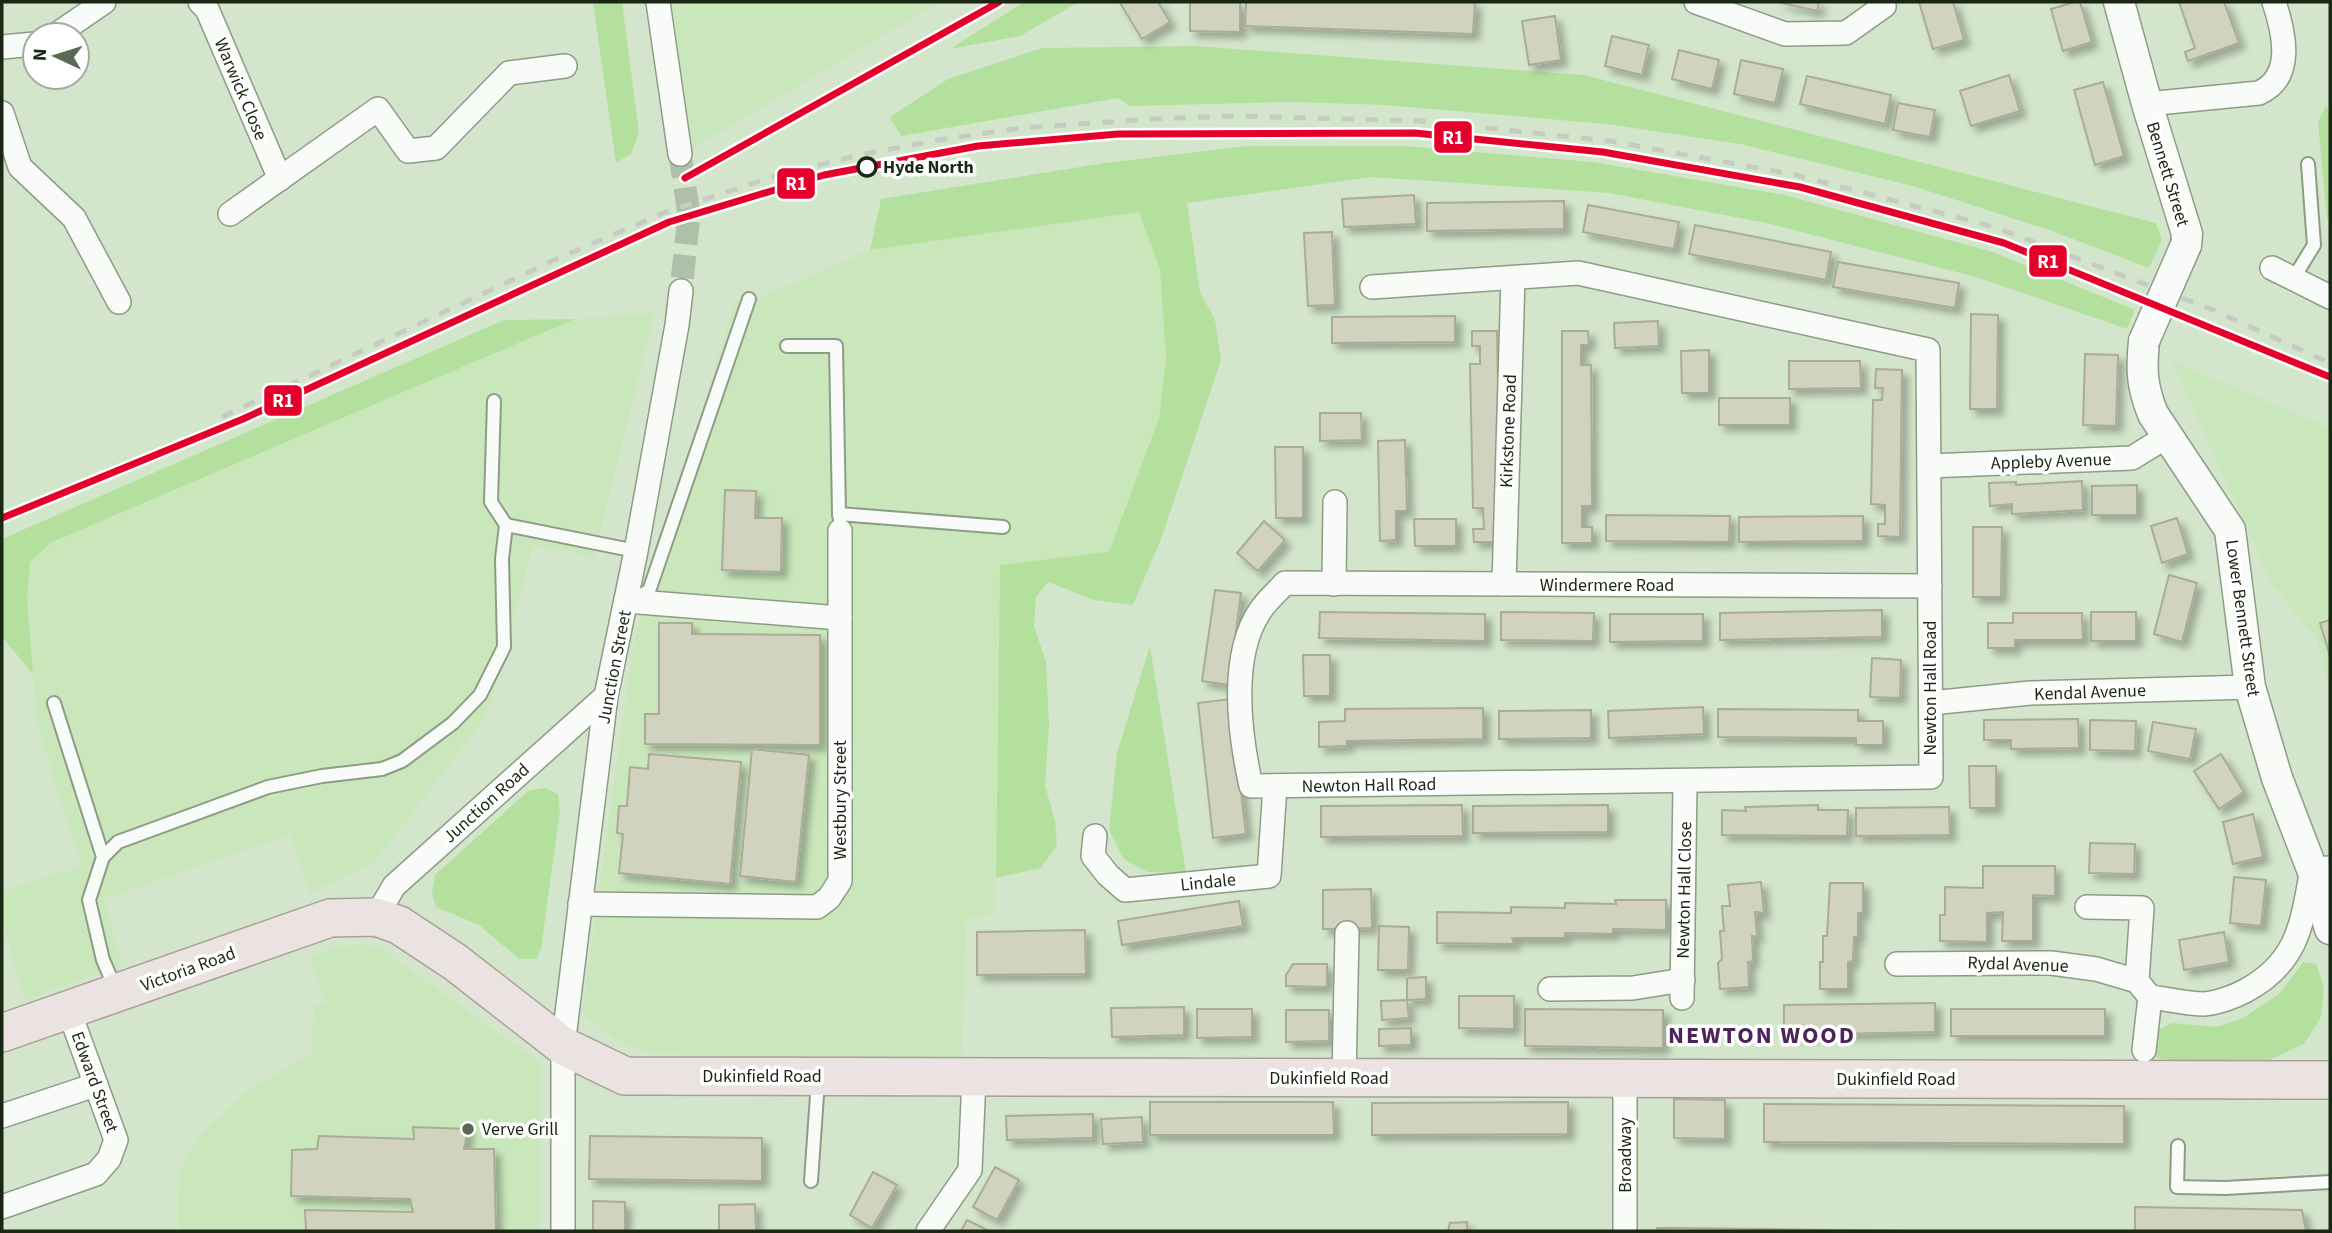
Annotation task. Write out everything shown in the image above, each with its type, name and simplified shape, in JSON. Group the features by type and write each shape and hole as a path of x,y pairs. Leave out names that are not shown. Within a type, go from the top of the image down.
{"main road":[{"name":"Victoria Road","path":"2,1033 330,918 376,918"},
{"name":"Dukinfield Road","path":"376,918 399,925 455,962 562,1046 625,1076 2330,1080"}],"street":[{"path":"76,21 104,2"},
{"name":"Warwick Close","path":"200,2 207,9 280,179"},
{"path":"658,2 680,154"},
{"path":"1696,2 1785,34 1846,33 1884,6 1883,2"},
{"name":"Bennett Street","path":"2119,2 2187,234 2186,245 2144,341"},
{"path":"2147,104 2259,93 2269,89 2280,75 2283,61 2283,28 2276,2"},
{"path":"2,54 21,48"},
{"path":"230,214 378,109 408,151 436,148 509,73 565,66"},
{"path":"2,113 20,167 74,218 119,302"},
{"path":"2272,268 2330,297"},
{"name":"Newton Hall Road","path":"1285,583 1259,612 1247,639 1241,675 1239,725 1251,786 1931,777 1928,350 1578,273 1372,287"},
{"name":"Kirkstone Road","path":"1504,584 1513,278"},
{"name":"Junction Street","path":"563,1231 562,1046 606,696 636,551 681,291"},
{"name":"Lower Bennett Street","path":"2144,341 2141,371 2146,396 2166,437 2230,530 2250,687 2277,778 2321,868 2330,929"},
{"name":"Appleby Avenue","path":"1929,466 2132,458 2166,437"},
{"path":"1334,583 1335,502"},
{"name":"Westbury Street","path":"580,904 817,908 829,898 840,881 840,523"},
{"name":"Windermere Road","path":"1285,583 1930,586"},
{"path":"626,601 840,618"},
{"name":"Kendal Avenue","path":"1931,702 2030,693 2250,687"},
{"name":"Junction Road","path":"376,918 394,886 606,696"},
{"name":"Newton Hall Close","path":"1550,989 1682,989 1685,782"},
{"name":"Lindale","path":"1095,836 1093,856 1125,890 1269,876 1275,786"},
{"path":"2144,989 2205,1004 2236,996 2262,982 2280,966 2292,947 2321,868"},
{"path":"2087,907 2142,908 2144,1050"},
{"path":"1344,1078 1347,933"},
{"name":"Rydal Avenue","path":"1897,964 2051,962 2096,969 2144,989"},
{"name":"Edward Street","path":"2,1207 96,1174 109,1159 116,1140 69,1011"},
{"path":"928,1231 970,1170 974,1077"},
{"name":"Broadway","path":"1625,1079 1625,1231"},
{"path":"2,1116 95,1085"}],"lane":[{"path":"2293,279 2314,245 2308,164"},
{"path":"626,601 649,591 749,299"},
{"path":"787,346 836,346 840,523 1003,527"},
{"path":"118,993 103,960 89,900 103,857 118,842 268,787 322,776 383,769 402,761 453,723 480,695 503,647 502,559 506,525 491,502 494,401"},
{"path":"506,525 636,551"},
{"path":"54,703 103,857"},
{"path":"811,1181 818,1076"},
{"path":"2178,1146 2177,1187 2225,1188 2330,1182"}],"shaded area":[{"path":"593,2 622,2 639,133 631,154 616,163"},
{"path":"672,2 940,2 693,148"},
{"path":"1024,2 1079,2 1020,36 950,49"},
{"path":"1196,46 1584,75 2156,223 2162,240 2149,268 2052,231 1913,186 1740,144 1607,124 1385,105 1290,102 1130,106 1118,98 901,136 890,117 948,79 1042,48"},
{"path":"2325,107 2330,108 2330,219 2327,219 2318,122"},
{"path":"1247,146 1404,146 1593,162 1785,195 1993,252 2135,310 2127,329 1976,277 1766,223 1609,193 1371,177 1187,203 1200,292 1215,320 1221,360 1161,539 1133,605 1094,600 1048,582 1036,597 1034,626 1046,662 1049,724 1045,786 1055,820 1057,845 1041,868 996,878 1000,565 1109,552 1159,418 1166,358 1160,269 1139,212 870,250 881,199 1105,163"},
{"path":"1140,212 1160,269 1166,358 1159,418 1109,553 1000,565 995,915 967,917 961,1062 656,1054 614,1039 582,1013 633,644 735,302 763,296 870,250"},
{"path":"654,313 594,557 533,545 487,716 375,862 310,893 291,835 104,899 122,965 25,1000 2,921 2,892 82,866 37,725 27,599 30,562 52,542 575,319"},
{"path":"575,319 52,542 30,562 27,599 33,674 2,637 2,539 504,320"},
{"path":"2172,361 2330,428 2328,683 2317,640 2271,583"},
{"path":"1150,646 1186,873 1147,872 1124,859 1109,830 1117,753"},
{"path":"545,788 558,794 560,811 541,949 536,959 519,959 479,925 436,907 432,893 435,875 528,791"},
{"path":"337,946 379,947 541,1064 540,1231 178,1231 177,1179 196,1140 244,1093 311,1054 314,1007 325,1002 309,959"},
{"path":"2303,962 2316,964 2324,987 2321,1017 2304,1044 2267,1061 2168,1061 2149,1055 2155,1032 2172,1023 2217,1027 2243,1018 2279,994"}],"building":[{"path":"1121,2 1158,2 1170,22 1142,39"},
{"path":"1190,2 1240,2 1240,32 1190,31"},
{"path":"1246,2 1475,2 1473,34 1245,26"},
{"path":"1778,2 1819,2 1817,11"},
{"path":"1919,2 1953,2 1964,40 1933,49"},
{"path":"2080,2 2092,42 2063,51 2051,9"},
{"path":"2179,2 2224,2 2239,43 2188,61 2185,52 2195,48"},
{"path":"1555,16 1561,60 1529,65 1522,21"},
{"path":"1612,36 1649,45 1642,75 1605,66"},
{"path":"1679,50 1719,60 1712,89 1672,79"},
{"path":"1741,60 1783,69 1775,103 1734,94"},
{"path":"2009,75 2020,111 1971,126 1960,91"},
{"path":"1807,76 1891,95 1885,124 1800,104"},
{"path":"2103,82 2124,156 2095,165 2074,90"},
{"path":"1898,103 1935,110 1930,137 1893,130"},
{"path":"1414,195 1416,224 1344,227 1342,199"},
{"path":"1564,201 1564,229 1427,231 1427,203"},
{"path":"1588,205 1679,222 1674,249 1583,232"},
{"path":"1695,225 1831,252 1826,280 1689,254"},
{"path":"1332,232 1335,305 1308,306 1304,233"},
{"path":"1838,262 1959,283 1955,308 1833,287"},
{"path":"1971,314 1998,315 1997,409 1970,409"},
{"path":"1455,316 1455,342 1332,343 1332,317"},
{"path":"1658,321 1659,346 1615,348 1614,323"},
{"path":"1472,331 1497,331 1501,542 1474,542 1473,529 1484,529 1483,508 1473,508 1470,364 1480,364 1480,346 1472,346"},
{"path":"1562,331 1588,331 1589,345 1581,345 1581,365 1591,365 1592,506 1582,506 1582,527 1592,527 1592,543 1562,543"},
{"path":"1709,350 1709,393 1682,393 1681,351"},
{"path":"2085,354 2118,355 2116,426 2083,425"},
{"path":"1789,361 1860,361 1861,388 1789,389"},
{"path":"1876,369 1902,370 1900,537 1878,536 1878,524 1885,524 1885,505 1871,504 1873,400 1882,400 1883,388 1875,388"},
{"path":"1719,398 1790,398 1790,425 1719,425"},
{"path":"1320,413 1361,413 1362,440 1320,441"},
{"path":"1405,440 1407,511 1396,511 1396,540 1380,541 1378,441"},
{"path":"1275,447 1303,447 1303,518 1276,518"},
{"path":"2082,481 2083,510 2012,514 2012,504 1990,506 1989,483 2016,482 2016,485"},
{"path":"2137,485 2137,515 2092,515 2092,486"},
{"path":"725,490 756,491 755,518 782,518 781,572 722,570"},
{"path":"1606,515 1730,516 1729,542 1606,541"},
{"path":"1863,516 1863,541 1739,542 1739,517"},
{"path":"2177,518 2188,554 2162,563 2151,526"},
{"path":"1414,519 1456,519 1456,546 1415,546"},
{"path":"1264,521 1285,540 1258,571 1237,553"},
{"path":"1973,527 2002,527 2001,597 1973,597"},
{"path":"2169,575 2197,583 2182,642 2154,634"},
{"path":"1215,590 1241,593 1229,685 1202,681"},
{"path":"1882,610 1882,637 1720,640 1720,613"},
{"path":"1320,612 1485,614 1485,641 1319,638"},
{"path":"1501,612 1594,613 1593,641 1501,640"},
{"path":"2091,612 2136,612 2136,641 2091,641"},
{"path":"2013,613 2082,613 2083,640 2015,640 2015,648 1988,648 1988,623 2013,623"},
{"path":"1610,614 1703,614 1703,641 1610,642"},
{"path":"2330,620 2330,656 2320,623"},
{"path":"659,623 692,623 692,634 820,635 820,745 645,744 645,714 659,714"},
{"path":"1303,655 1330,655 1330,696 1304,696"},
{"path":"1872,658 1901,660 1900,698 1870,697"},
{"path":"1230,699 1246,834 1213,838 1198,703"},
{"path":"1703,707 1704,734 1609,738 1608,711"},
{"path":"1483,708 1483,739 1347,741 1347,746 1319,747 1319,722 1345,721 1345,709"},
{"path":"1718,709 1858,710 1858,721 1883,721 1883,745 1856,745 1856,738 1718,737"},
{"path":"1591,710 1591,738 1499,739 1499,711"},
{"path":"2078,719 2079,748 2011,749 2011,740 1984,740 1984,720"},
{"path":"2090,720 2136,721 2135,751 2090,750"},
{"path":"2153,722 2196,729 2190,759 2148,751"},
{"path":"752,749 809,755 796,882 740,876"},
{"path":"649,754 741,762 730,884 619,873 623,834 617,833 619,806 627,806 630,767 648,769"},
{"path":"2221,754 2244,792 2219,809 2194,771"},
{"path":"1969,766 1996,766 1996,808 1970,808"},
{"path":"1462,805 1463,836 1321,837 1321,806"},
{"path":"1608,805 1608,832 1473,833 1473,806"},
{"path":"1818,805 1818,810 1848,810 1847,836 1722,835 1722,810 1746,811 1745,807"},
{"path":"1949,807 1950,835 1856,836 1856,808"},
{"path":"2253,814 2263,857 2233,864 2223,822"},
{"path":"2090,843 2135,844 2134,874 2089,873"},
{"path":"1983,866 2055,866 2055,896 2033,895 2033,941 2002,941 2003,912 1987,913 1987,942 1940,941 1940,915 1945,915 1945,887 1983,888"},
{"path":"2234,877 2266,880 2261,926 2230,923"},
{"path":"1761,882 1764,913 1755,912 1757,937 1752,936 1753,961 1748,962 1749,987 1720,989 1720,931 1724,931 1722,906 1730,906 1728,885"},
{"path":"1830,883 1863,883 1863,913 1858,913 1858,937 1854,937 1853,961 1848,962 1848,989 1820,989 1820,962 1823,962 1823,936 1827,936"},
{"path":"1371,889 1372,928 1323,929 1323,890"},
{"path":"1615,900 1666,900 1666,930 1613,929 1613,934 1565,933 1565,938 1512,938 1514,944 1437,943 1437,912 1511,913 1511,907 1565,908 1565,903 1616,904"},
{"path":"1239,901 1243,926 1122,945 1118,921"},
{"path":"1379,926 1409,927 1408,970 1378,970"},
{"path":"1085,930 1086,974 977,975 977,932"},
{"path":"2224,932 2229,962 2184,970 2179,940"},
{"path":"1293,964 1327,964 1327,987 1286,986 1286,975"},
{"path":"1426,977 1426,999 1407,1000 1407,978"},
{"path":"1459,996 1514,996 1514,1029 1459,1028"},
{"path":"1407,1000 1409,1018 1382,1020 1381,1001"},
{"path":"1935,1003 1935,1032 1784,1035 1784,1005"},
{"path":"1184,1007 1184,1035 1112,1037 1111,1008"},
{"path":"1197,1009 1252,1009 1252,1037 1197,1038"},
{"path":"1525,1009 1663,1010 1663,1048 1525,1046"},
{"path":"1951,1009 2105,1009 2105,1036 1951,1036"},
{"path":"1286,1010 1329,1010 1329,1041 1286,1042"},
{"path":"1411,1028 1411,1045 1379,1046 1379,1029"},
{"path":"1674,1099 1725,1100 1725,1139 1674,1138"},
{"path":"1150,1102 1333,1102 1334,1135 1150,1135"},
{"path":"1568,1102 1568,1134 1372,1135 1372,1103"},
{"path":"1764,1104 2124,1106 2124,1144 1764,1142"},
{"path":"1093,1114 1093,1138 1007,1140 1006,1116"},
{"path":"1142,1117 1143,1142 1103,1144 1101,1119"},
{"path":"413,1127 468,1129 464,1149 494,1149 496,1231 306,1231 305,1210 413,1212 410,1199 291,1196 292,1150 317,1149 319,1136 414,1139"},
{"path":"590,1136 762,1138 762,1181 589,1179"},
{"path":"995,1167 1019,1180 997,1220 973,1207"},
{"path":"873,1172 897,1185 872,1228 850,1215"},
{"path":"593,1201 625,1202 625,1231 593,1231"},
{"path":"755,1204 756,1231 719,1231 719,1205"},
{"path":"2135,1207 2302,1210 2306,1231 2135,1231"},
{"path":"967,1220 989,1231 961,1231"},
{"path":"1467,1222 1467,1231 1448,1231 1450,1223"},
{"path":"1657,1228 1675,1228 1918,1231 1657,1231"}],"tunnel":[{"path":"680,154 689,215 681,291"}],"railway":[{"path":"222,417 552,261 666,212 778,175 864,154 1021,128 1235,116 1421,121 1610,141 1796,175 1994,227 2211,309 2330,363"},
{"path":"2,518 243,419 669,222 824,175 978,146 1118,134 1415,133 1603,152 1800,187 2004,243 2330,377"}],"transit line":[{"name":"R1","path":"685,178 999,2"},
{"name":"R1","path":"2,518 243,419 669,222 824,175 978,146 1118,134 1415,133 1603,152 1800,187 2004,243 2330,377"}],"place":[{"name":"Hyde North","path":"867,167"},
{"name":"Verve Grill","path":"468,1129"}],"district":[{"name":"NEWTON WOOD","path":"1762,1035"}]}
